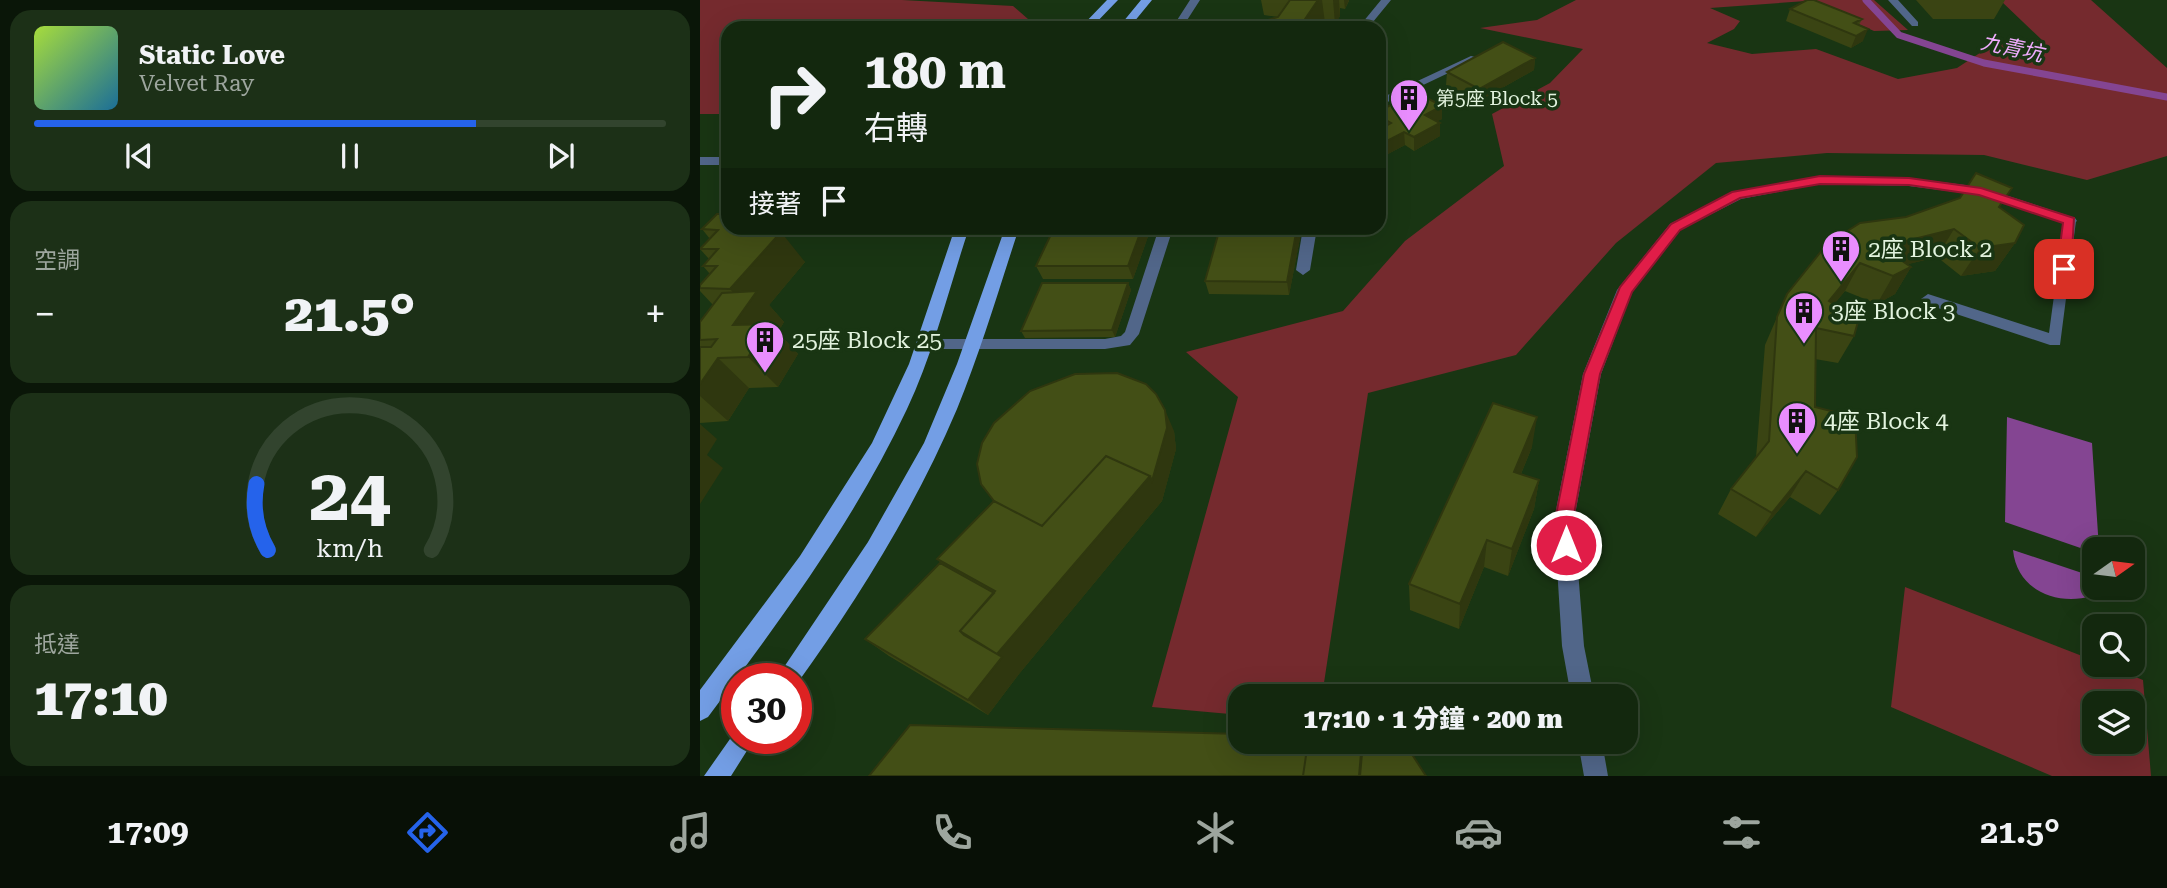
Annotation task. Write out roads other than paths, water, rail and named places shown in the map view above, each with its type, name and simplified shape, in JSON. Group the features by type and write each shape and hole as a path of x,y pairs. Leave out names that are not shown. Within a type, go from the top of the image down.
{"main road":[{"path":"1092,21 1113,0"},
{"path":"1129,21 1147,0"},
{"path":"700,709 774,611 851,495 898,409 926,344 960,235"},
{"path":"800,663 820,635 902,499 948,411 1010,235"},
{"path":"716,776 732,754"}],"street":[{"path":"700,162 721,161"},
{"path":"1580,684 1573,646 1564,520 1592,374 1625,290 1675,227 1737,195 1820,180 1909,182 1981,191 2070,221"},
{"path":"1592,754 1596,776"}],"lane":[{"path":"1182,21 1195,0"},
{"path":"1369,21 1386,0"},
{"path":"1893,0 1915,24"},
{"path":"1386,100 1488,52"},
{"path":"1928,299 2055,341 2070,221"},
{"path":"926,344 1105,344 1125,341 1132,334 1164,235"},
{"path":"1303,270 1309,235"}],"waterway":[{"name":"九青坑","path":"1866,0 1899,35 1984,63 2167,97"}],"place":[{"name":"第5座 Block 5","path":"1409,132"},
{"name":"2座 Block 2","path":"1841,283"},
{"name":"3座 Block 3","path":"1804,345"},
{"name":"25座 Block 25","path":"765,374"},
{"name":"4座 Block 4","path":"1797,455"}]}
